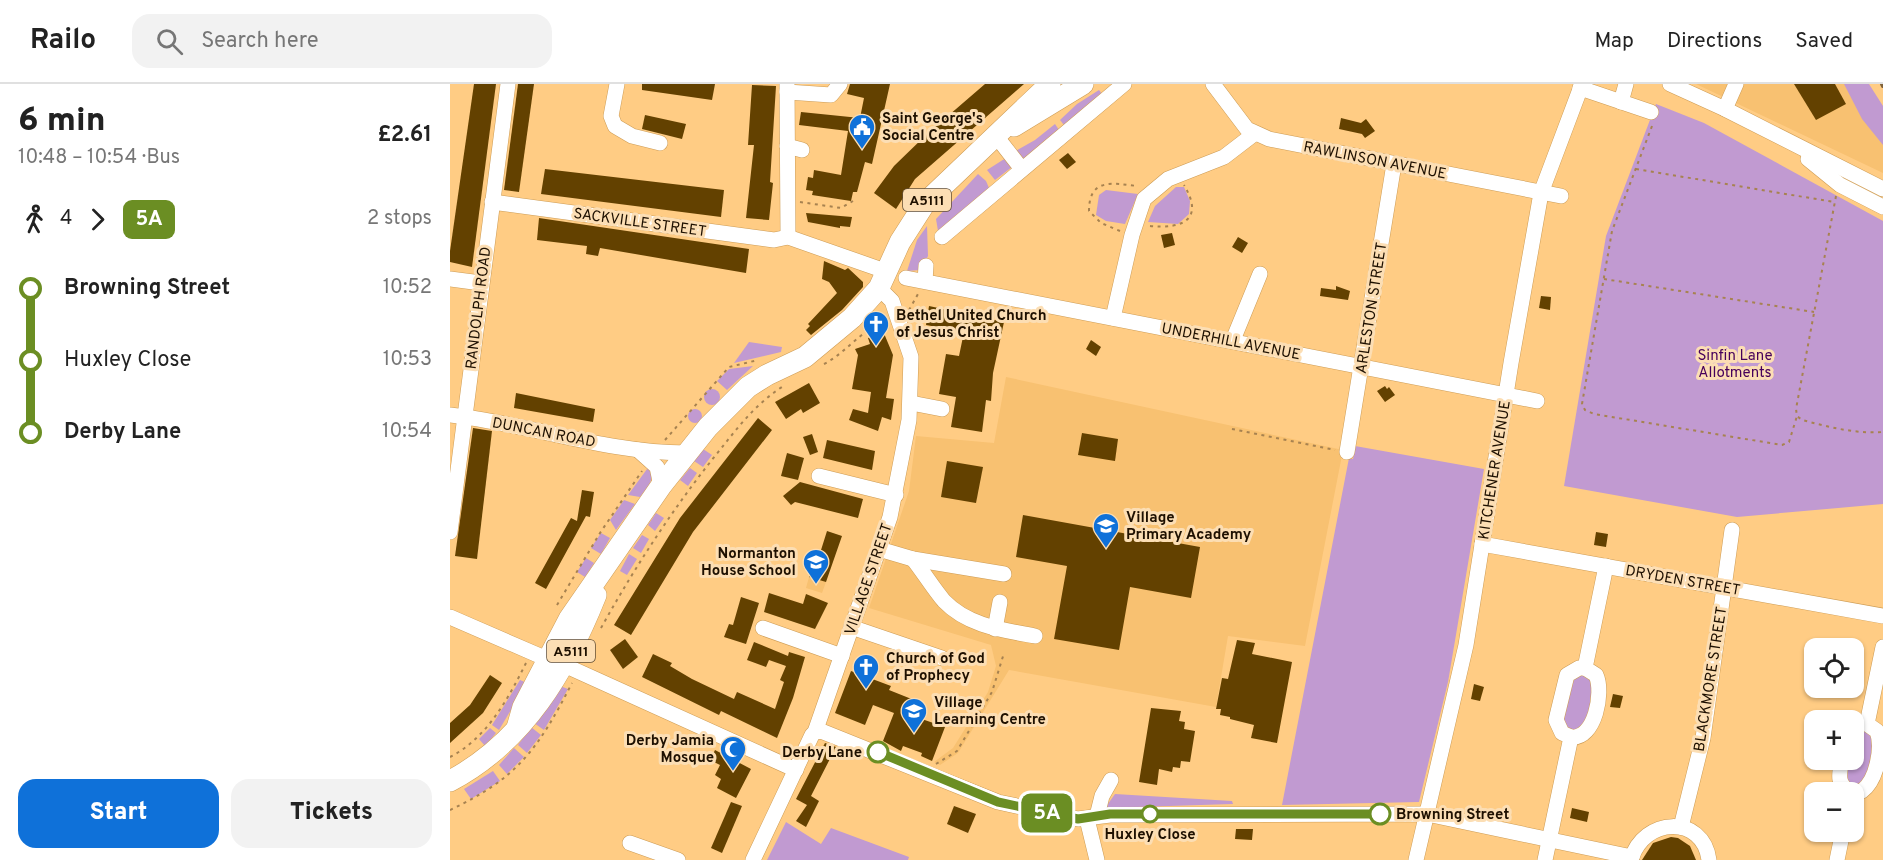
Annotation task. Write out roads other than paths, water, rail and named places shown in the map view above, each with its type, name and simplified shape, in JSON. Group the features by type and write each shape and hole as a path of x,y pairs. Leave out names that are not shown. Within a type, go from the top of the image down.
{"highway":[{"name":"A5111","path":"450,781 489,758 533,712 563,665 609,564 686,453 734,399 767,375 805,357 852,318 891,279 900,242 925,203 962,165 1050,84"},
{"name":"A5111","path":"997,135 1083,84"}],"street":[{"name":"RANDOLPH ROAD","path":"450,532 457,416 481,283 508,84"},
{"path":"616,84 612,116 615,126 632,136 660,143"},
{"path":"840,84 831,95 824,96 787,88 795,148 788,201 788,237 891,279"},
{"path":"942,237 1021,168 1124,84"},
{"path":"1113,318 1133,230 1144,199 1168,179 1224,157 1254,134 1240,121 1213,84"},
{"path":"1621,102 1626,84"},
{"path":"1670,84 1725,109 1883,189"},
{"path":"1725,109 1736,84"},
{"path":"1580,85 1621,102 1651,119"},
{"name":"KITCHENER AVENUE","path":"1416,860 1466,645 1541,193 1580,85"},
{"name":"RAWLINSON AVENUE","path":"1254,134 1561,196"},
{"path":"997,135 1021,168"},
{"path":"1782,139 1840,184 1883,207"},
{"name":"ARLESTON STREET","path":"1347,452 1394,164"},
{"name":"SACKVILLE STREET","path":"492,202 774,240 788,237"},
{"path":"925,281 926,266"},
{"path":"1233,340 1260,274"},
{"path":"450,279 481,283"},
{"name":"UNDERHILL AVENUE","path":"891,279 925,281 1537,401"},
{"name":"VILLAGE STREET","path":"753,860 815,732 896,495 911,403 911,357 892,301 891,279"},
{"path":"911,403 942,409"},
{"name":"DUNCAN ROAD","path":"457,416 638,450 686,453"},
{"path":"638,450 657,467 662,486"},
{"path":"819,476 896,495"},
{"name":"BLACKMORE STREET","path":"1681,827 1703,738 1732,530"},
{"name":"DRYDEN STREET","path":"1482,544 1883,615"},
{"path":"879,549 913,559 1005,574"},
{"path":"913,559 945,602 959,614 995,629 1035,636"},
{"path":"1585,668 1606,566"},
{"path":"995,629 1000,602"},
{"path":"450,617 563,665 796,770"},
{"path":"851,627 942,658"},
{"path":"764,628 842,656"},
{"path":"1864,711 1883,647"},
{"path":"1579,668 1585,668 1596,675 1599,689 1587,732 1581,736 1571,737 1562,733 1556,720 1567,675 1579,668"},
{"path":"1864,726 1877,730 1881,744 1873,779 1864,790"},
{"path":"815,732 821,731 998,802 1092,818 1269,812 1427,814 1632,859 1634,849 1648,832 1662,827 1681,827 1695,834 1705,846 1709,860"},
{"path":"1545,860 1571,737"},
{"path":"1096,860 1092,818 1111,780"},
{"path":"1837,860 1841,842"},
{"path":"630,843 678,860"}],"place":[{"name":"Saint George's Social Centre","path":"862,150"},
{"name":"Bethel United Church of Jesus Christ","path":"876,347"},
{"name":"Village Primary Academy","path":"1106,549"},
{"name":"Normanton House School","path":"816,585"},
{"name":"Church of God of Prophecy","path":"866,690"},
{"name":"Village Learning Centre","path":"914,734"},
{"name":"Derby Lane","path":"878,752"},
{"name":"Derby Jamia Mosque","path":"733,772"},
{"name":"Huxley Close","path":"1150,814"},
{"name":"Browning Street","path":"1380,814"}],"park label":[{"name":"Sinfin Lane Allotments","path":"1735,364"}]}
